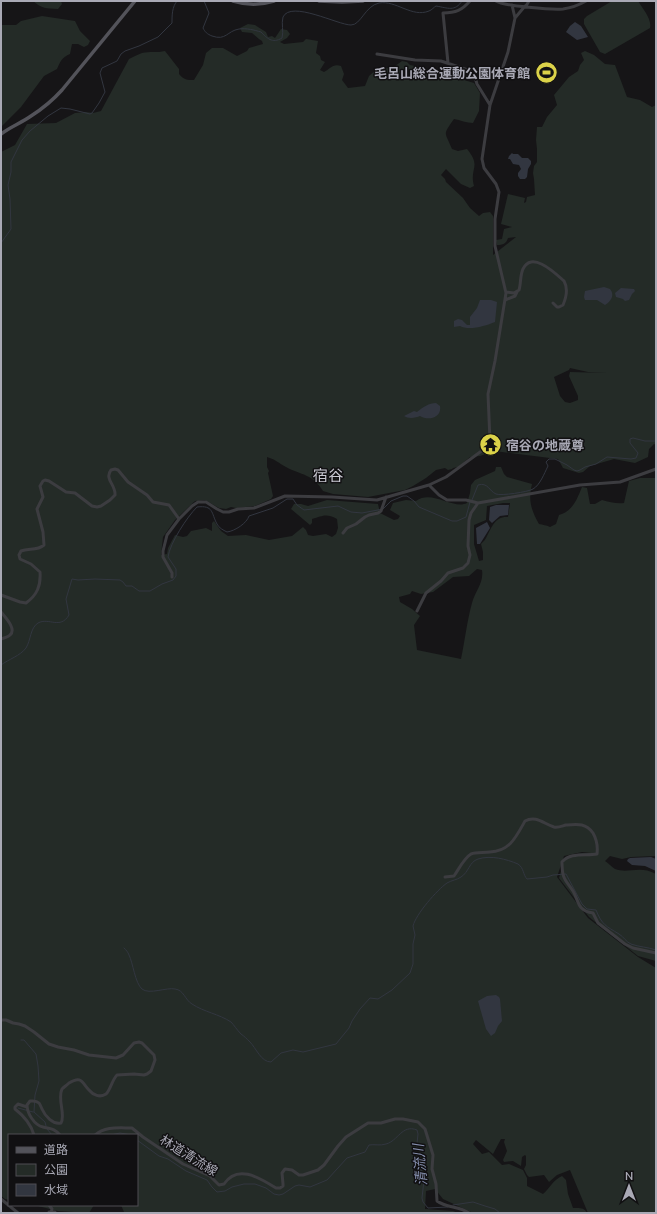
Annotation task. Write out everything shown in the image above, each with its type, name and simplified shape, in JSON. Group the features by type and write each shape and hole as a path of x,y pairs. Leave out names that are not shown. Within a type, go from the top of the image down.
{"main road":[{"path":"1,134 30,117 51,101 62,90 135,1"},
{"path":"233,1 249,4 274,1"},
{"path":"319,1 363,1"}],"street":[{"path":"448,63 443,13 458,12 470,1"},
{"path":"496,1 497,3 559,10 576,6 586,1"},
{"path":"172,577 172,573 163,557 167,535 179,519 198,502 206,502 223,512 229,512 238,509 254,508 285,496 377,500 429,485 446,478 487,447 490,441 488,394 506,292 495,246 495,219 499,192 496,184 484,168 482,162 483,150 490,105 508,52 516,18 530,1"},
{"path":"512,5 516,18"},
{"path":"377,54 415,60 441,61 468,70 474,74 477,84 490,105"},
{"path":"505,300 515,296 518,292 521,287 522,271 525,266 532,262 540,263 564,281 566,285 566,296 563,305 558,307 553,303"},
{"path":"506,292 518,292"},
{"path":"1,595 26,603 35,596 38,591 40,572 31,564 20,559 18,555 21,551 26,549 38,549 44,545 43,532 37,509 42,498 41,483 45,480 66,492 75,493 88,504 97,507 110,500 115,495 116,490 108,478 108,474 111,470 115,469 118,470 128,482 147,495 153,502 169,505 179,519"},
{"path":"429,485 438,495 448,500 466,500 478,503 580,485 620,482 656,469"},
{"path":"343,533 347,528 356,524 365,517 381,511 386,497"},
{"path":"417,611 426,593 438,584 448,573 463,568 468,563 470,555 468,546 469,520 471,513 478,503"},
{"path":"1,612 12,629 10,636 1,639"},
{"path":"445,877 454,876 467,858 473,853 497,851 512,843 527,820 534,819 545,822 554,827 584,825 589,828 596,839 598,844 597,854 566,858 562,862 564,879 574,892 578,904 586,912 593,913 598,923 626,944 633,948 656,953"},
{"path":"1,1020 6,1020 25,1026 49,1044 89,1055 116,1058 120,1057 134,1043 139,1042 142,1043 155,1057 154,1065 150,1073 144,1075 134,1074 117,1076 107,1093 104,1095 97,1096 89,1091 81,1080 71,1082 64,1087 61,1093 63,1118 61,1123 58,1124 48,1117 43,1112 40,1104 35,1101 30,1101 26,1107"},
{"path":"34,1134 26,1118 15,1109 16,1105 18,1104 26,1107 35,1123 42,1127 53,1129 59,1134"},
{"name":"林道清流線","path":"96,1134 102,1130 107,1129 132,1128 183,1164 210,1176 219,1185 224,1184 228,1178 232,1176 243,1174 261,1178 278,1188 284,1184 282,1173 285,1169 292,1170 299,1175 312,1172 324,1165 346,1137 368,1123 381,1123 395,1119 418,1122 425,1129 433,1155 432,1169 436,1184 437,1202 464,1210 469,1213"},
{"path":"10,1206 18,1213"}],"green space":[{"path":"33,1 61,1 62,4 58,9 47,8 42,7"},
{"path":"612,1 638,1 650,21 650,28 605,54 600,52 584,24 584,19"},
{"path":"42,16 75,21 80,31 90,41 88,45 84,47 78,44 72,44 70,54 63,58 57,69 44,76 21,107 1,127 1,25 16,25 21,21"},
{"path":"248,24 255,25 266,32 268,37 272,36 275,38 281,29 287,30 290,34 287,38 280,42 284,44 303,42 306,39 318,41 316,53 320,56 321,60 325,62 320,70 324,72 334,66 341,66 344,74 342,80 348,88 365,86 369,76 378,68 383,67 391,69 402,61 407,62 410,65 420,67 448,80 464,80 474,83 480,93 479,111 473,123 454,119 446,131 446,136 452,149 458,151 467,149 474,160 474,186 470,188 461,184 446,169 441,175 479,216 483,213 490,212 493,216 493,255 516,237 508,238 504,244 497,245 496,240 502,239 504,229 512,227 501,224 508,194 525,198 524,203 526,202 527,197 535,195 533,173 534,166 537,162 537,127 542,127 547,117 557,105 554,95 569,77 578,71 584,60 581,53 585,51 594,55 605,64 615,65 627,97 640,100 652,107 656,105 656,445 654,444 649,449 648,457 635,463 614,459 590,466 583,472 579,473 563,468 558,459 494,451 480,456 470,457 458,467 452,469 448,470 445,468 436,470 426,478 405,490 368,497 333,494 323,491 311,478 267,457 267,467 273,496 271,499 255,506 236,508 231,507 226,509 219,508 205,500 195,501 175,520 163,537 161,555 167,554 168,548 175,535 183,537 187,536 191,531 206,528 212,531 212,523 214,521 221,531 228,536 246,535 269,540 292,536 303,527 308,535 313,536 326,534 332,537 336,534 338,528 337,519 330,516 322,516 312,519 312,523 310,525 291,509 294,504 308,506 327,500 378,504 380,513 394,520 398,519 400,516 390,510 393,503 406,500 416,501 429,497 455,504 467,503 471,485 475,480 495,471 496,467 501,467 507,477 532,484 530,500 534,514 539,524 550,527 556,524 559,515 571,508 582,487 587,488 590,504 595,504 602,500 624,503 629,481 640,478 656,478 656,856 631,857 622,859 610,856 605,861 615,869 625,871 645,870 656,874 656,961 638,956 589,917 559,878 565,857 582,853 591,853 582,852 564,856 557,877 588,918 638,957 656,968 656,1213 588,1213 570,1170 557,1175 549,1182 544,1175 529,1177 524,1169 526,1165 525,1155 522,1157 521,1166 513,1161 504,1162 503,1160 507,1151 504,1142 505,1139 501,1139 493,1154 476,1140 473,1144 482,1154 489,1152 502,1165 509,1164 523,1170 527,1178 527,1186 543,1194 562,1176 566,1180 568,1194 573,1208 583,1209 587,1213 473,1213 443,1199 435,1189 426,1191 425,1209 453,1211 458,1213 120,1213 124,1212 121,1206 138,1206 138,1134 8,1134 8,1200 1,1196 1,152 15,145 27,124 56,123 75,113 93,113 101,111 129,59 145,52 165,51 179,69 179,74 182,77 189,80 194,80 203,65 206,53 212,48 223,48 237,56 247,51 249,48 263,44 262,41 252,33 242,32 240,28","holes":["570,368 588,372 607,373 570,372 569,376 578,396 578,400 570,403 565,402 560,396 554,377 569,370","510,503 508,517 500,518 492,526 481,544 483,560 479,561 474,544 474,525 486,520 487,506","477,569 482,570 482,579 470,610 461,659 417,650 414,625 420,616 400,602 399,597 410,594 412,591 421,594 433,592 453,577 469,576"]},
{"path":"38,1206 93,1206 89,1213 58,1211"}],"water":[{"path":"575,22 581,26 588,37 577,40 566,32"},
{"path":"512,153 518,154 522,158 528,158 531,161 527,177 525,179 520,179 518,176 521,169 519,165 513,164 510,159 508,159"},
{"path":"604,287 610,289 612,293 611,300 605,305 597,300 585,300 585,291"},
{"path":"621,288 634,289 635,291 629,300 625,301 616,297 615,293"},
{"path":"480,300 491,300 497,302 495,322 472,328 460,326 454,327 454,321 458,319 462,320 467,325 470,325 470,317 477,308"},
{"path":"436,403 440,406 437,416 430,418 420,416 410,418 404,416 414,411 417,412 428,405"},
{"path":"496,505 509,505 508,515 500,516 492,523 489,520 490,507"},
{"path":"487,522 490,528 480,544 477,544 476,528"},
{"path":"651,857 656,859 656,871 645,866 632,865 627,861 630,858"},
{"path":"496,995 500,999 502,1021 495,1033 491,1036 486,1029 478,1001 487,996"}],"waterway":[{"path":"1,243 11,229 8,185 11,172 11,162 22,140 48,116 61,108 90,114 92,113 105,92 100,73 102,68 117,61 121,54 125,51 158,37 172,23 173,8 177,1"},
{"path":"204,1 209,13 203,28 205,32 212,36 224,37 235,30 248,29 261,32 273,40 282,38 283,17 288,12 305,12 351,25 358,22 370,8 379,3 392,4 410,11 423,13 430,11 436,6 454,8 457,7 462,1"},
{"path":"472,500 478,485 481,484 488,487 496,494 509,494 533,489 542,479 548,466 546,462 549,459 555,459 577,471 596,464 607,457 636,458 638,453 630,443 630,439 633,438 645,441 656,441"},
{"path":"1,665 24,651 28,645 35,625 46,621 58,623 66,619 69,615 66,599 72,579 120,580 126,586 132,586 139,591 150,591 173,580 176,576 176,569 168,557 169,551 180,530 197,507 206,507 209,509 213,513 215,520 221,529 227,532 240,526 248,519 249,516 273,508 287,499 293,499 297,505 304,510 338,506 351,512 362,513 383,509 391,501 407,496 419,507 452,521 457,521 466,517 470,502"},
{"path":"124,948 129,954 136,978 142,989 145,991 172,989 180,991 192,1004 231,1022 250,1042 264,1060 271,1062 281,1053 293,1050 303,1052 336,1044 349,1028 360,1009 370,998 378,999 392,990 410,973 413,964 413,944 415,935 413,926 418,915 443,886 464,875 473,862 478,859 488,857 498,858 518,864 527,879 566,874 582,904 587,909 596,910 600,919 605,925 621,935 631,944 656,950"},
{"path":"21,1040 24,1040 36,1054 39,1081 35,1095 34,1112"},
{"path":"18,1108 33,1112"},
{"name":"清流川","path":"34,1112 45,1122 46,1126"},
{"name":"清流川","path":"47,1129 51,1134"},
{"name":"清流川","path":"138,1141 159,1156 168,1159 186,1171 207,1180 217,1192 225,1191 232,1187 244,1184 255,1184 279,1195 295,1186 299,1185 310,1187 327,1180 347,1158 365,1152 369,1145 384,1145 394,1140 408,1129 417,1130 416,1153 424,1180 423,1202 428,1208 448,1207"},
{"name":"清流川","path":"116,1134 126,1134"},
{"name":"清流川","path":"453,1205 473,1202 495,1209 500,1213"}],"place":[{"name":"毛呂山総合運動公園体育館","path":"546,73"},
{"name":"宿谷の地蔵尊","path":"491,445"}],"district":[{"name":"宿谷","path":"328,476"}]}
